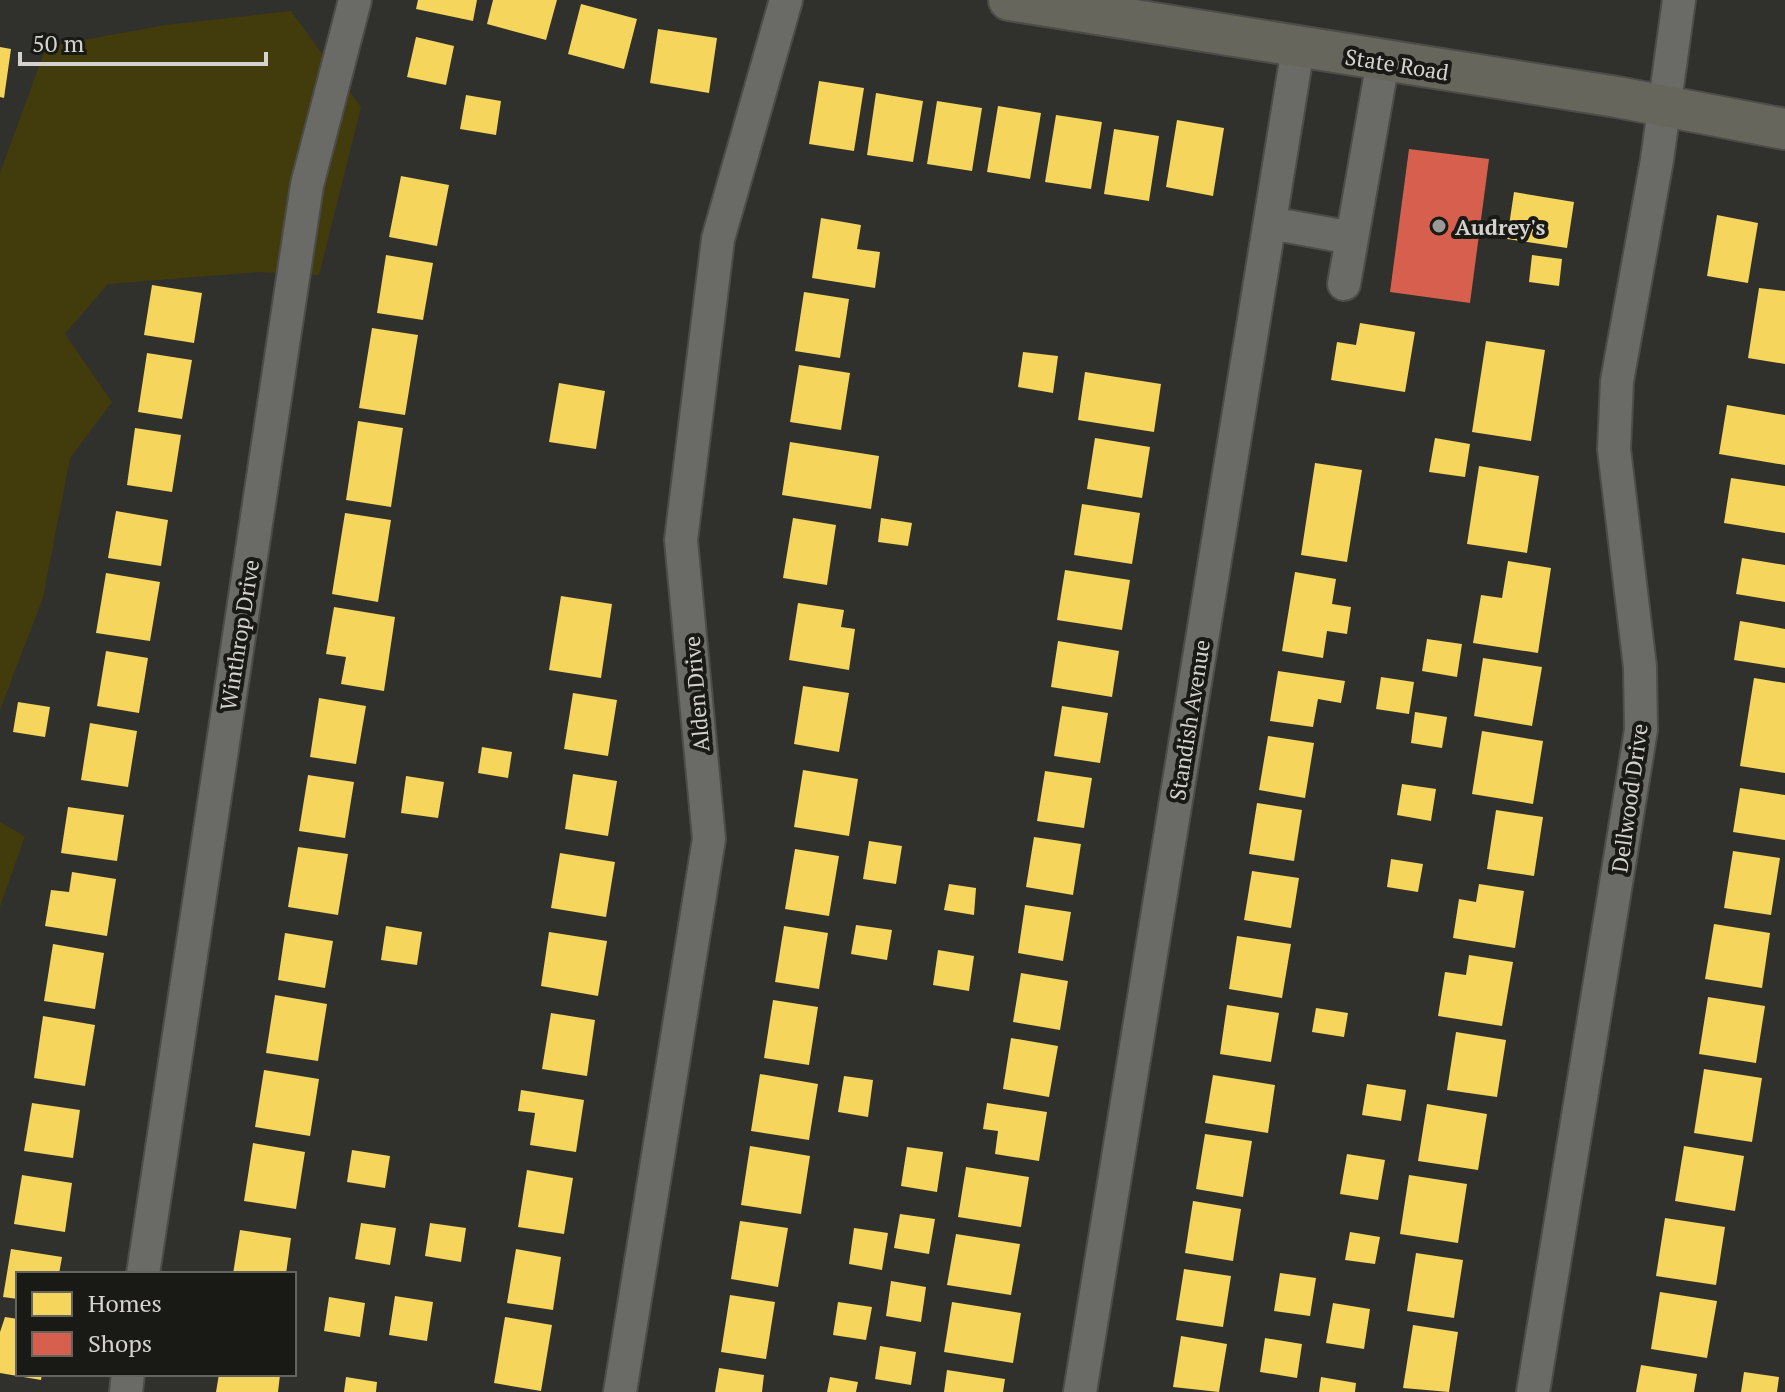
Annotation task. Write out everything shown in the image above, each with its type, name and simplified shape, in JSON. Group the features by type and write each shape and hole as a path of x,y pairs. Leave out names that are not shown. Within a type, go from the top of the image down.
{"main road":[{"name":"State Road","path":"1009,0 1785,129"}],"street":[{"name":"Winthrop Drive","path":"143,1272 307,185 355,0"},
{"name":"Alden Drive","path":"620,1392 709,839 681,540 718,239 786,0"},
{"name":"Dellwood Drive","path":"1533,1392 1641,730 1640,667 1615,435 1617,381 1679,0"},
{"name":"Standish Avenue","path":"1080,1392 1298,48"},
{"path":"1344,284 1383,61"},
{"path":"1270,223 1352,238"}],"shaded area":[{"path":"291,11 361,107 319,275 259,272 108,284 65,334 112,402 70,458 43,598 0,710 0,173 46,47 165,25"},
{"path":"0,822 25,836 0,907"}],"building: Homes":[{"path":"418,0 477,0 473,21 416,9"},
{"path":"493,0 557,0 546,40 487,24"},
{"path":"581,4 637,19 624,69 568,54"},
{"path":"658,29 717,38 709,93 650,83"},
{"path":"416,37 454,46 446,85 407,77"},
{"path":"0,47 11,49 4,98 0,97"},
{"path":"819,81 864,88 854,151 809,144"},
{"path":"876,93 923,101 913,162 867,155"},
{"path":"466,95 501,101 496,135 460,129"},
{"path":"937,101 982,108 972,171 927,164"},
{"path":"998,106 1041,113 1030,179 987,172"},
{"path":"1056,115 1102,122 1091,189 1045,182"},
{"path":"1177,120 1224,128 1213,196 1166,187"},
{"path":"1114,129 1159,136 1149,201 1104,194"},
{"path":"401,176 449,185 437,246 389,237"},
{"path":"1514,192 1574,202 1567,248 1507,239"},
{"path":"1717,215 1758,223 1748,283 1707,276"},
{"path":"821,218 861,225 857,249 880,252 875,288 812,278"},
{"path":"386,255 433,263 423,320 377,313"},
{"path":"1532,255 1562,259 1559,286 1529,282"},
{"path":"152,285 202,293 194,343 144,335"},
{"path":"1759,288 1785,291 1785,364 1748,358"},
{"path":"804,292 849,299 840,358 795,351"},
{"path":"1360,323 1415,332 1405,392 1331,380 1337,342 1356,345"},
{"path":"372,328 418,335 405,415 359,408"},
{"path":"1486,341 1545,350 1531,441 1472,432"},
{"path":"1023,352 1058,356 1053,393 1018,387"},
{"path":"147,353 192,360 182,419 138,412"},
{"path":"799,365 850,373 841,430 790,422"},
{"path":"1085,372 1161,384 1154,432 1078,420"},
{"path":"559,383 605,391 596,449 549,442"},
{"path":"1727,405 1785,415 1785,465 1719,454"},
{"path":"358,421 403,428 391,507 346,500"},
{"path":"135,428 181,435 172,492 127,485"},
{"path":"1095,438 1150,447 1142,498 1087,489"},
{"path":"1435,438 1470,444 1465,477 1429,472"},
{"path":"790,442 879,456 871,509 782,495"},
{"path":"1315,463 1362,470 1347,562 1301,555"},
{"path":"1479,466 1539,476 1527,553 1467,544"},
{"path":"1731,478 1785,486 1785,533 1724,523"},
{"path":"1082,504 1140,513 1132,564 1074,555"},
{"path":"116,511 168,520 161,566 108,558"},
{"path":"345,513 391,520 378,602 332,594"},
{"path":"793,518 836,525 827,585 783,578"},
{"path":"881,518 912,523 908,546 878,542"},
{"path":"1742,558 1785,565 1785,602 1736,594"},
{"path":"1508,561 1551,568 1538,653 1473,643 1481,595 1502,598"},
{"path":"1065,570 1130,580 1122,630 1057,620"},
{"path":"1295,572 1336,579 1332,604 1351,607 1347,634 1327,631 1323,658 1282,651"},
{"path":"106,573 160,582 150,641 96,633"},
{"path":"561,596 612,604 601,678 549,670"},
{"path":"798,603 844,610 841,627 855,629 849,670 789,660"},
{"path":"334,607 395,617 384,691 341,684 346,657 326,654"},
{"path":"1740,621 1785,629 1785,668 1734,660"},
{"path":"1427,639 1462,644 1457,677 1422,671"},
{"path":"1058,641 1119,651 1112,697 1051,687"},
{"path":"106,651 148,658 139,713 97,706"},
{"path":"1483,658 1542,667 1532,726 1474,716"},
{"path":"1278,671 1345,681 1341,703 1318,699 1313,727 1270,721"},
{"path":"1381,677 1414,682 1409,714 1376,709"},
{"path":"1754,678 1785,683 1785,773 1740,766"},
{"path":"803,686 849,693 839,752 794,744"},
{"path":"573,693 617,700 608,756 564,749"},
{"path":"319,698 366,706 356,764 310,757"},
{"path":"18,702 50,707 45,737 13,732"},
{"path":"1062,706 1108,713 1100,763 1054,756"},
{"path":"1415,712 1447,717 1442,748 1411,743"},
{"path":"90,723 137,731 128,787 81,780"},
{"path":"1482,731 1543,741 1533,804 1472,794"},
{"path":"1268,736 1314,743 1305,798 1259,790"},
{"path":"482,747 512,752 508,778 478,773"},
{"path":"803,770 858,779 849,836 794,827"},
{"path":"1045,771 1092,778 1084,828 1037,821"},
{"path":"573,774 617,781 608,836 565,829"},
{"path":"308,775 354,782 345,838 299,831"},
{"path":"406,776 444,782 438,818 401,813"},
{"path":"1402,784 1436,789 1431,821 1397,815"},
{"path":"1740,788 1785,795 1785,840 1733,832"},
{"path":"1257,803 1302,810 1294,861 1249,854"},
{"path":"68,807 124,815 117,861 61,853"},
{"path":"1496,810 1543,817 1534,876 1487,869"},
{"path":"1034,837 1081,844 1073,895 1026,887"},
{"path":"869,841 902,846 896,884 863,879"},
{"path":"298,847 348,854 338,915 288,907"},
{"path":"795,849 839,856 829,916 785,909"},
{"path":"1733,851 1780,858 1771,915 1724,908"},
{"path":"560,853 615,862 606,917 551,908"},
{"path":"1391,859 1423,864 1418,892 1387,887"},
{"path":"1252,871 1299,878 1291,928 1244,920"},
{"path":"72,872 116,879 107,936 45,926 51,890 69,892"},
{"path":"949,884 976,888 974,915 944,910"},
{"path":"1479,884 1524,891 1515,948 1453,938 1459,899 1476,902"},
{"path":"1025,905 1071,912 1063,961 1018,953"},
{"path":"1714,924 1770,933 1762,988 1705,979"},
{"path":"856,925 892,930 887,960 851,954"},
{"path":"386,926 422,932 417,965 381,960"},
{"path":"784,926 828,933 819,989 775,982"},
{"path":"549,932 607,941 598,996 541,986"},
{"path":"285,933 333,941 325,988 278,980"},
{"path":"1237,936 1291,944 1282,998 1229,989"},
{"path":"53,944 104,953 95,1009 44,1001"},
{"path":"938,950 974,956 969,991 933,985"},
{"path":"1469,955 1513,962 1502,1026 1438,1016 1445,972 1466,975"},
{"path":"1021,973 1068,981 1060,1030 1013,1022"},
{"path":"275,995 327,1004 318,1061 266,1053"},
{"path":"1708,997 1765,1006 1756,1063 1699,1054"},
{"path":"773,1000 818,1007 809,1065 764,1058"},
{"path":"1227,1005 1279,1013 1271,1062 1220,1054"},
{"path":"1316,1008 1348,1013 1344,1037 1312,1032"},
{"path":"551,1013 595,1020 587,1076 542,1069"},
{"path":"43,1016 95,1025 85,1086 34,1078"},
{"path":"1456,1032 1506,1040 1497,1097 1447,1090"},
{"path":"1011,1038 1058,1046 1049,1097 1003,1089"},
{"path":"1704,1069 1762,1078 1752,1142 1694,1133"},
{"path":"264,1070 319,1079 310,1136 255,1127"},
{"path":"760,1074 818,1084 809,1140 751,1131"},
{"path":"1213,1075 1275,1085 1268,1133 1205,1123"},
{"path":"844,1076 873,1080 868,1117 838,1112"},
{"path":"1367,1084 1406,1090 1401,1121 1362,1115"},
{"path":"521,1090 584,1100 576,1152 530,1145 535,1113 518,1111"},
{"path":"32,1103 80,1110 73,1158 24,1151"},
{"path":"987,1103 1047,1112 1039,1161 995,1154 998,1131 983,1129"},
{"path":"1427,1104 1487,1114 1478,1170 1418,1161"},
{"path":"1205,1134 1252,1141 1243,1197 1196,1189"},
{"path":"253,1143 305,1152 296,1209 244,1201"},
{"path":"750,1146 810,1156 801,1214 741,1205"},
{"path":"1684,1146 1744,1156 1735,1211 1675,1201"},
{"path":"907,1147 943,1152 937,1192 901,1186"},
{"path":"352,1150 390,1156 385,1188 347,1182"},
{"path":"1347,1154 1385,1160 1378,1200 1340,1194"},
{"path":"966,1167 1029,1177 1021,1227 958,1217"},
{"path":"527,1170 573,1178 564,1234 518,1227"},
{"path":"22,1175 72,1183 65,1232 14,1224"},
{"path":"1409,1175 1467,1184 1458,1243 1400,1234"},
{"path":"1193,1201 1241,1209 1233,1261 1185,1253"},
{"path":"900,1214 935,1219 929,1254 894,1248"},
{"path":"1665,1218 1725,1227 1716,1285 1656,1276"},
{"path":"740,1221 788,1228 778,1287 731,1279"},
{"path":"361,1223 396,1228 390,1265 355,1259"},
{"path":"430,1223 466,1228 461,1262 425,1256"},
{"path":"854,1228 888,1233 882,1270 849,1264"},
{"path":"240,1230 291,1238 286,1272 233,1272"},
{"path":"1350,1232 1380,1237 1375,1264 1345,1260"},
{"path":"956,1234 1020,1244 1011,1295 947,1285"},
{"path":"11,1249 62,1257 59,1272 16,1272 16,1299 3,1297"},
{"path":"516,1249 561,1257 553,1310 507,1303"},
{"path":"1416,1253 1463,1260 1454,1318 1407,1311"},
{"path":"1184,1269 1231,1276 1223,1327 1176,1320"},
{"path":"1280,1273 1316,1278 1310,1316 1274,1311"},
{"path":"891,1281 926,1287 921,1322 886,1316"},
{"path":"1660,1292 1717,1301 1707,1358 1651,1349"},
{"path":"730,1295 775,1302 766,1359 721,1352"},
{"path":"395,1296 433,1302 427,1341 389,1335"},
{"path":"329,1297 365,1303 360,1337 324,1331"},
{"path":"838,1302 872,1307 866,1340 833,1335"},
{"path":"952,1302 1021,1313 1013,1363 944,1352"},
{"path":"1333,1303 1370,1309 1364,1349 1326,1343"},
{"path":"5,1317 16,1319 16,1376 0,1373 0,1332"},
{"path":"505,1317 552,1325 541,1391 494,1383"},
{"path":"1413,1325 1458,1332 1449,1392 1403,1388"},
{"path":"1181,1336 1227,1344 1219,1392 1173,1387"},
{"path":"1265,1338 1302,1344 1297,1378 1260,1372"},
{"path":"880,1346 916,1352 911,1385 875,1379"},
{"path":"1641,1365 1697,1374 1694,1392 1636,1392"},
{"path":"719,1368 764,1375 762,1392 715,1392"},
{"path":"947,1370 1005,1379 1003,1392 944,1392"},
{"path":"1744,1372 1779,1377 1777,1392 1741,1392"},
{"path":"18,1376 42,1376 41,1380"},
{"path":"219,1376 280,1376 278,1392 216,1392"},
{"path":"346,1377 377,1382 376,1392 344,1392"},
{"path":"830,1377 858,1382 856,1392 827,1392"},
{"path":"1321,1377 1356,1383 1355,1392 1319,1392"}],"building: Shops":[{"name":"Audrey's","path":"1409,149 1489,159 1470,303 1390,292"}],"place":[{"name":"Audrey's","path":"1439,226"}]}
